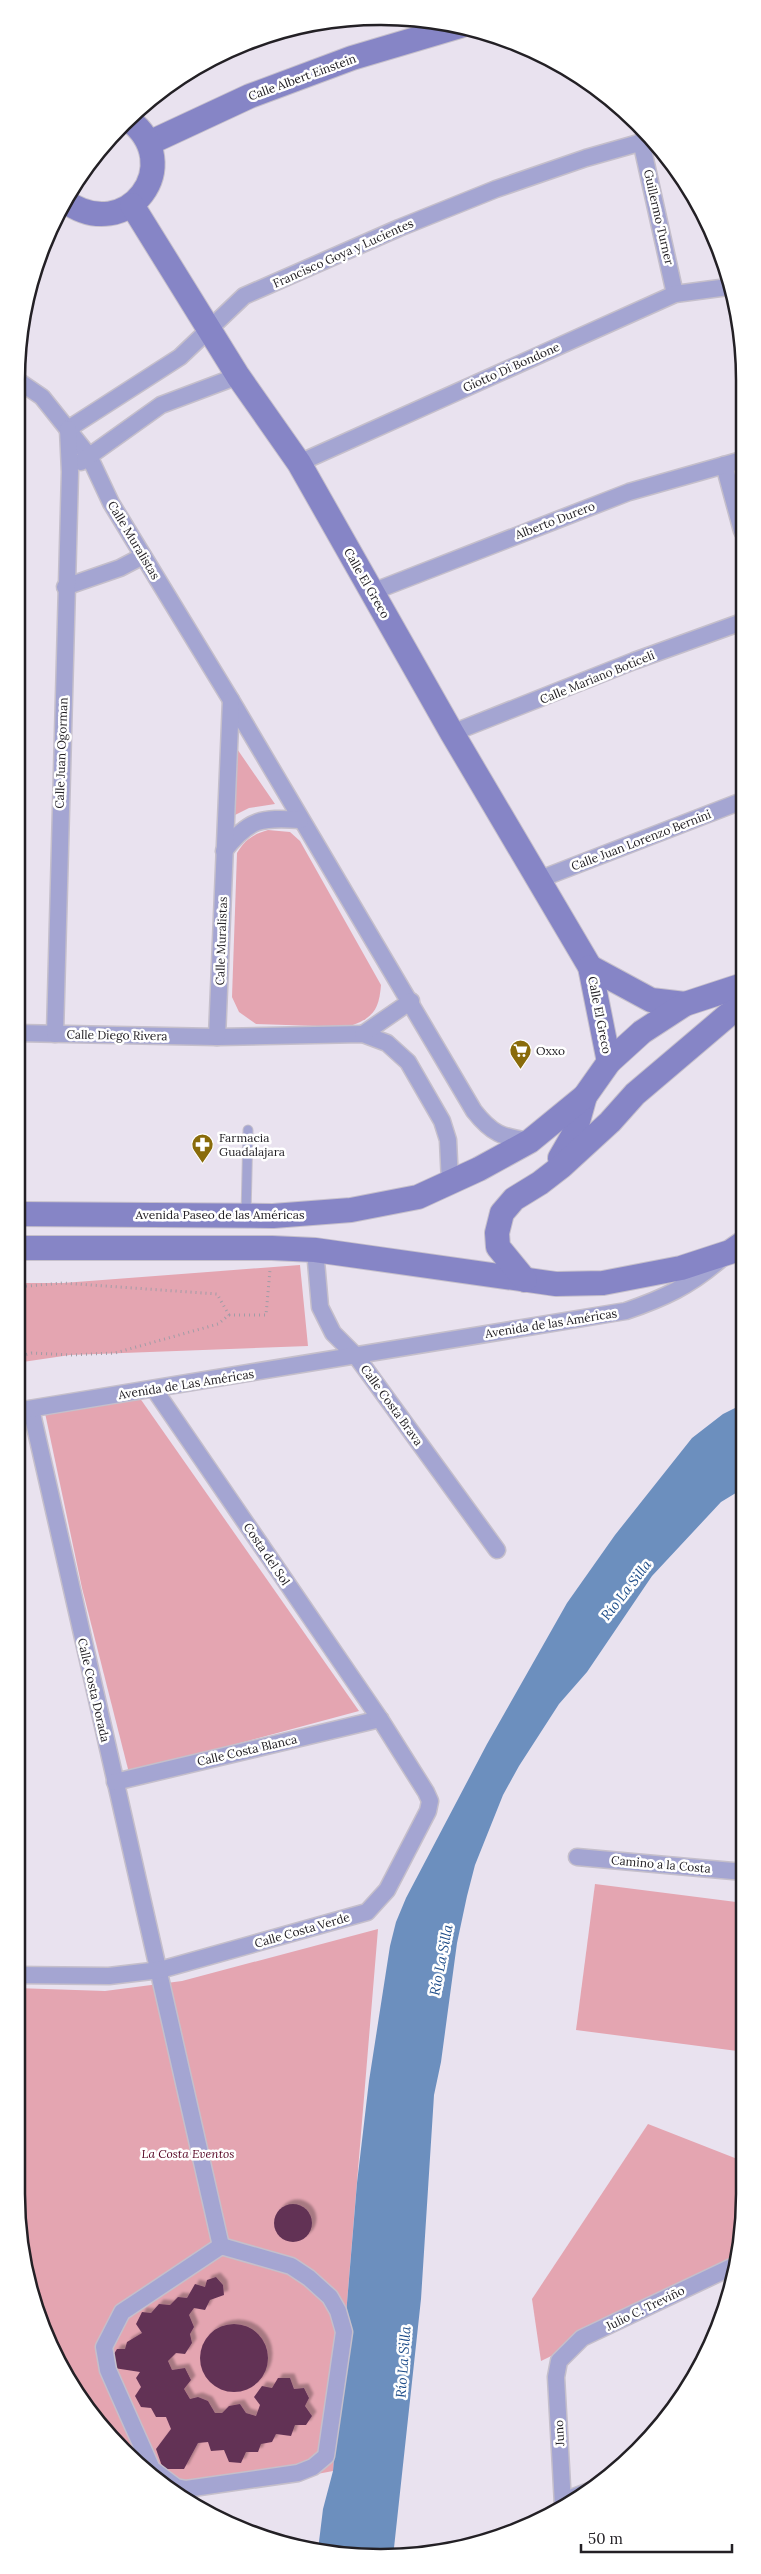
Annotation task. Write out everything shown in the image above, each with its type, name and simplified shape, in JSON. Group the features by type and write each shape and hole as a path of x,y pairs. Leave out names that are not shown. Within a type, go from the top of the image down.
{"street":[{"name":"Calle Albert Einstein","path":"149,143 250,96 352,58 444,31"},
{"path":"72,205 78,210 96,215 115,214 132,205 144,193 151,177 153,160 149,143 139,127 135,124"},
{"name":"Francisco Goya y Lucientes","path":"68,430 180,357 244,296 399,228 496,189 643,141"},
{"name":"Guillermo Turner","path":"648,146 675,294"},
{"name":"Calle El Greco","path":"132,205 238,376 299,463 452,733 540,879 590,967 609,1062"},
{"name":"Giotto Di Bondone","path":"299,463 675,294 724,288"},
{"path":"70,472 89,456 161,405 238,376"},
{"name":"Calle Muralistas","path":"25,385 42,397 89,456 111,503 231,700 300,820 411,1001 474,1111 486,1126 505,1138 530,1140"},
{"name":"Calle Juan Ogorman","path":"55,1034 65,587 70,472 68,430"},
{"name":"Alberto Durero","path":"372,592 629,492 736,462"},
{"path":"724,465 736,509"},
{"path":"65,587 120,568 143,556"},
{"name":"Calle Mariano Boticeli","path":"452,733 634,661 736,624"},
{"name":"Calle Muralistas","path":"217,1037 231,700"},
{"name":"Calle Juan Lorenzo Bernini","path":"540,879 736,803"},
{"path":"224,851 239,832 256,822 273,818 300,820"},
{"name":"Calle El Greco","path":"590,967 651,1000 685,1004"},
{"path":"363,1034 411,1001"},
{"name":"Avenida Paseo de las Américas","path":"25,1214 246,1215 351,1210 418,1197 450,1183 530,1140 585,1096 609,1062 642,1032 685,1004 736,1003"},
{"path":"525,1280 498,1247 497,1233 502,1213 514,1198 540,1183 610,1122 635,1094 736,1009"},
{"name":"Calle Diego Rivera","path":"25,1033 217,1037"},
{"path":"217,1037 363,1034 387,1043 408,1062 442,1121 448,1140 450,1183"},
{"path":"540,1183 562,1156 575,1132 585,1096"},
{"path":"25,1248 272,1248 315,1250 556,1284 603,1283 680,1268 736,1247"},
{"name":"Avenida de las Américas","path":"356,1356 626,1311 665,1298 681,1289 697,1279 736,1247"},
{"name":"Calle Costa Brava","path":"315,1250 320,1307 333,1333 356,1356 497,1550"},
{"name":"Avenida de Las Américas","path":"25,1410 356,1356"},
{"name":"Costa del Sol","path":"154,1389 380,1719"},
{"name":"Calle Costa Dorada","path":"25,1414 160,1970 221,2246"},
{"name":"Calle Costa Blanca","path":"115,1782 380,1719"},
{"name":"Calle Costa Verde","path":"25,1975 109,1976 160,1970 367,1912 387,1890 428,1812 430,1801 380,1719"},
{"name":"Camino a la Costa","path":"577,1857 736,1871"},
{"path":"150,2464 108,2370 104,2347 122,2312 221,2246 291,2266 309,2278 330,2297 338,2311 344,2332 326,2456 313,2467 298,2473 182,2488"},
{"name":"Julio C. Treviño","path":"558,2361 582,2338 728,2269"},
{"name":"Juno","path":"558,2361 556,2377 563,2498"}],"lane":[{"path":"246,1215 248,1130"}],"path":[{"path":"25,1355 32,1353 70,1355 115,1353 218,1324 229,1315 266,1315 272,1248"},
{"path":"25,1286 63,1283 217,1294 229,1315"}],"green space":[{"path":"233,743 275,804 249,808 233,816"},
{"path":"268,830 290,832 300,841 381,985 376,1008 363,1021 347,1027 256,1024 239,1012 232,997 237,853 250,838"},
{"path":"300,1265 308,1346 70,1355 25,1362 25,1283 63,1283"},
{"path":"137,1394 359,1711 129,1773 82,1588 45,1413"},
{"path":"595,1884 736,1902 736,2051 576,2030"},
{"name":"La Costa Eventos","path":"378,1929 333,2471 196,2497 164,2476 129,2445 98,2410 73,2371 52,2330 37,2286 28,2240 25,2193 25,1988 105,1991 182,1981"},
{"path":"648,2124 736,2158 735,2217 727,2270 541,2361 532,2299"}],"water":[{"name":"Río La Silla","path":"736,1408 736,1493 721,1502 652,1576 587,1672 559,1704 519,1766 503,1795 475,1865 457,1943 441,2062 434,2095 421,2299 394,2548 357,2548 319,2543 323,2509 333,2471 357,2183 369,2081 390,1946 396,1922 406,1898 487,1744 567,1603 615,1535 692,1438 723,1414"}],"building":[{"path":"293,2204 306,2210 312,2223 306,2236 293,2242 280,2236 274,2223 280,2210"},
{"path":"216,2277 223,2285 224,2295 210,2300 205,2310 194,2308 189,2315 194,2327 190,2334 192,2343 185,2354 176,2353 168,2361 172,2370 185,2368 191,2380 184,2389 190,2399 198,2397 208,2401 215,2413 222,2413 229,2406 240,2404 246,2413 256,2416 260,2405 254,2397 262,2386 272,2388 278,2378 290,2378 294,2389 304,2388 309,2398 305,2406 312,2416 306,2425 295,2425 291,2436 276,2434 272,2442 261,2444 258,2452 246,2452 241,2463 229,2462 224,2450 211,2451 208,2442 198,2443 184,2469 163,2469 156,2449 171,2429 166,2417 156,2417 151,2408 141,2407 135,2396 141,2387 136,2378 140,2372 114,2368 109,2362 117,2349 125,2349 127,2342 142,2333 136,2324 142,2312 151,2313 159,2304 170,2305 178,2297 187,2298 195,2284 205,2287 207,2280"},
{"path":"234,2324 247,2327 258,2334 265,2345 268,2358 265,2371 258,2382 247,2389 234,2392 221,2389 210,2382 203,2371 200,2358 203,2345 210,2334 221,2327"}],"place":[{"name":"Oxxo","path":"520,1069"},
{"name":"Farmacia Guadalajara","path":"203,1163"}]}
